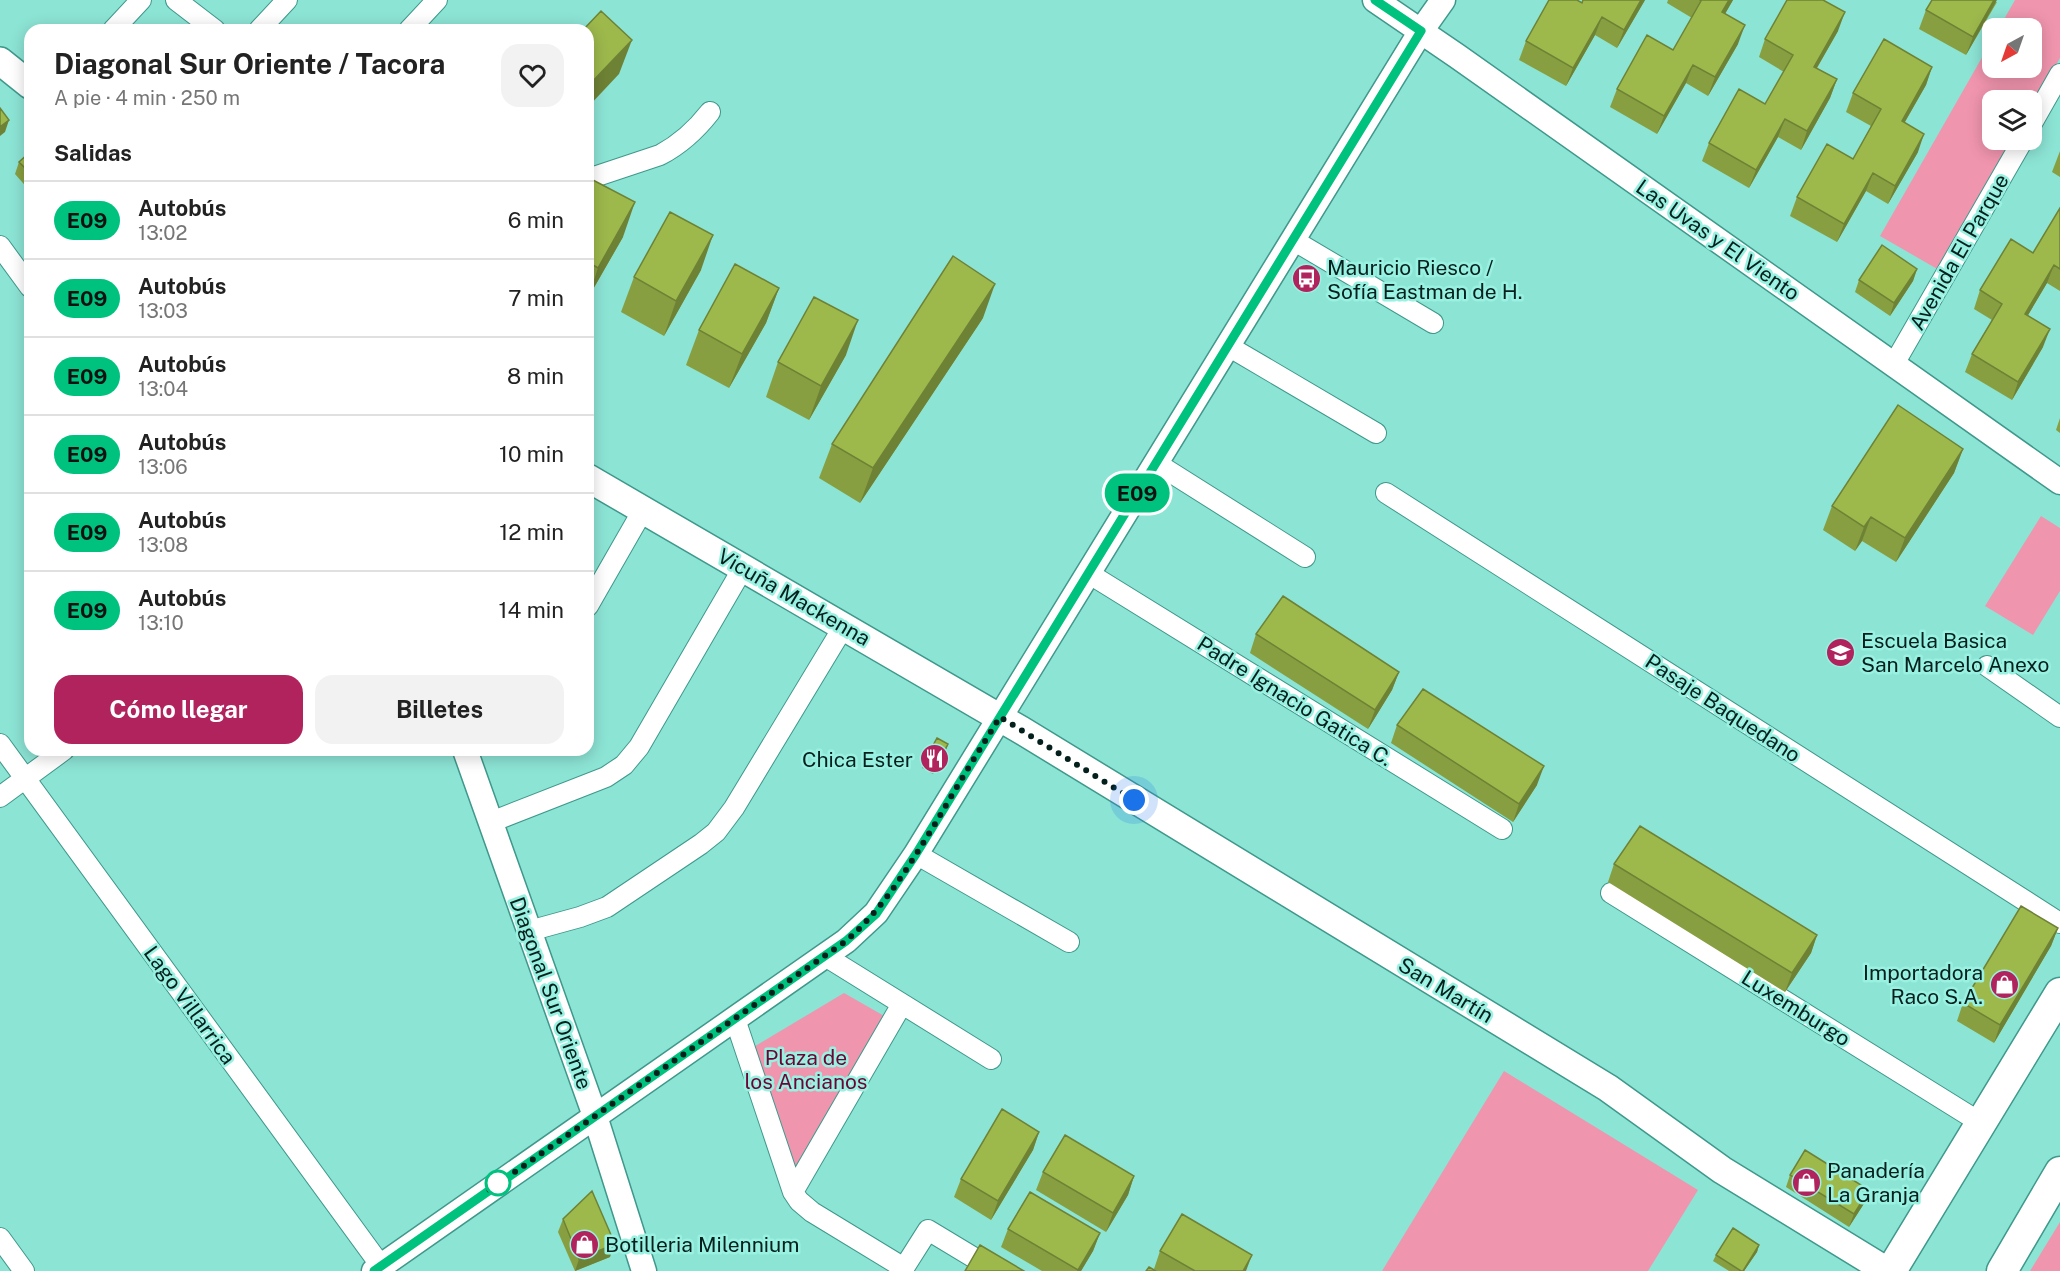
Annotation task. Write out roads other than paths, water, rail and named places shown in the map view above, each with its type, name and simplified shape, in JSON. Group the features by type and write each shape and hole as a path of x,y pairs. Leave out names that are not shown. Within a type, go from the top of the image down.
{"main road":[{"path":"0,61 24,80"},
{"name":"Vicuña Mackenna","path":"594,481 1000,717"},
{"name":"San Martín","path":"1000,717 1608,1088 1722,1170 1889,1271"},
{"path":"1889,1271 2060,993"},
{"path":"2002,1271 2060,1172"}],"street":[{"path":"119,24 141,0"},
{"path":"176,0 207,24"},
{"path":"265,24 287,0"},
{"path":"415,24 437,0"},
{"name":"Las Uvas y El Viento","path":"1375,0 2060,482"},
{"path":"377,1269 825,956 876,914 916,854 1421,31 1443,0"},
{"path":"2042,106 2060,74"},
{"path":"594,177 670,150 691,134 710,112"},
{"name":"Avenida El Parque","path":"1894,364 2017,150"},
{"path":"1293,240 1433,323"},
{"path":"0,246 24,279"},
{"path":"1228,346 1376,433"},
{"path":"1156,463 1305,557"},
{"name":"Pasaje Baquedano","path":"1386,493 2060,923"},
{"path":"594,596 643,510"},
{"path":"490,822 606,777 624,765 639,747 742,568"},
{"name":"Padre Ignacio Gatica C.","path":"1088,573 1502,829"},
{"path":"529,931 580,917 606,906 716,832 734,808 844,626"},
{"path":"1987,666 2060,717"},
{"name":"Lago Villarrica","path":"0,744 377,1269"},
{"path":"0,797 56,756"},
{"name":"Diagonal Sur Oriente","path":"467,756 595,1116 644,1271"},
{"path":"916,854 1069,942"},
{"name":"Luxemburgo","path":"1611,893 1982,1123"},
{"path":"825,956 991,1059"},
{"path":"793,1192 902,1004"},
{"path":"735,1019 793,1192 799,1201 812,1212 903,1269 928,1230 996,1271"},
{"path":"0,1238 24,1271"}],"place":[{"name":"Mauricio Riesco / Sofía Eastman de H.","path":"1306,279"},
{"name":"Escuela Basica San Marcelo Anexo","path":"1840,652"},
{"name":"Chica Ester","path":"934,759"},
{"name":"Importadora Raco S.A.","path":"2004,984"},
{"name":"Panadería La Granja","path":"1806,1182"},
{"name":"Botilleria Milennium","path":"584,1244"}],"park label":[{"name":"Plaza de los Ancianos","path":"806,1069"}]}
